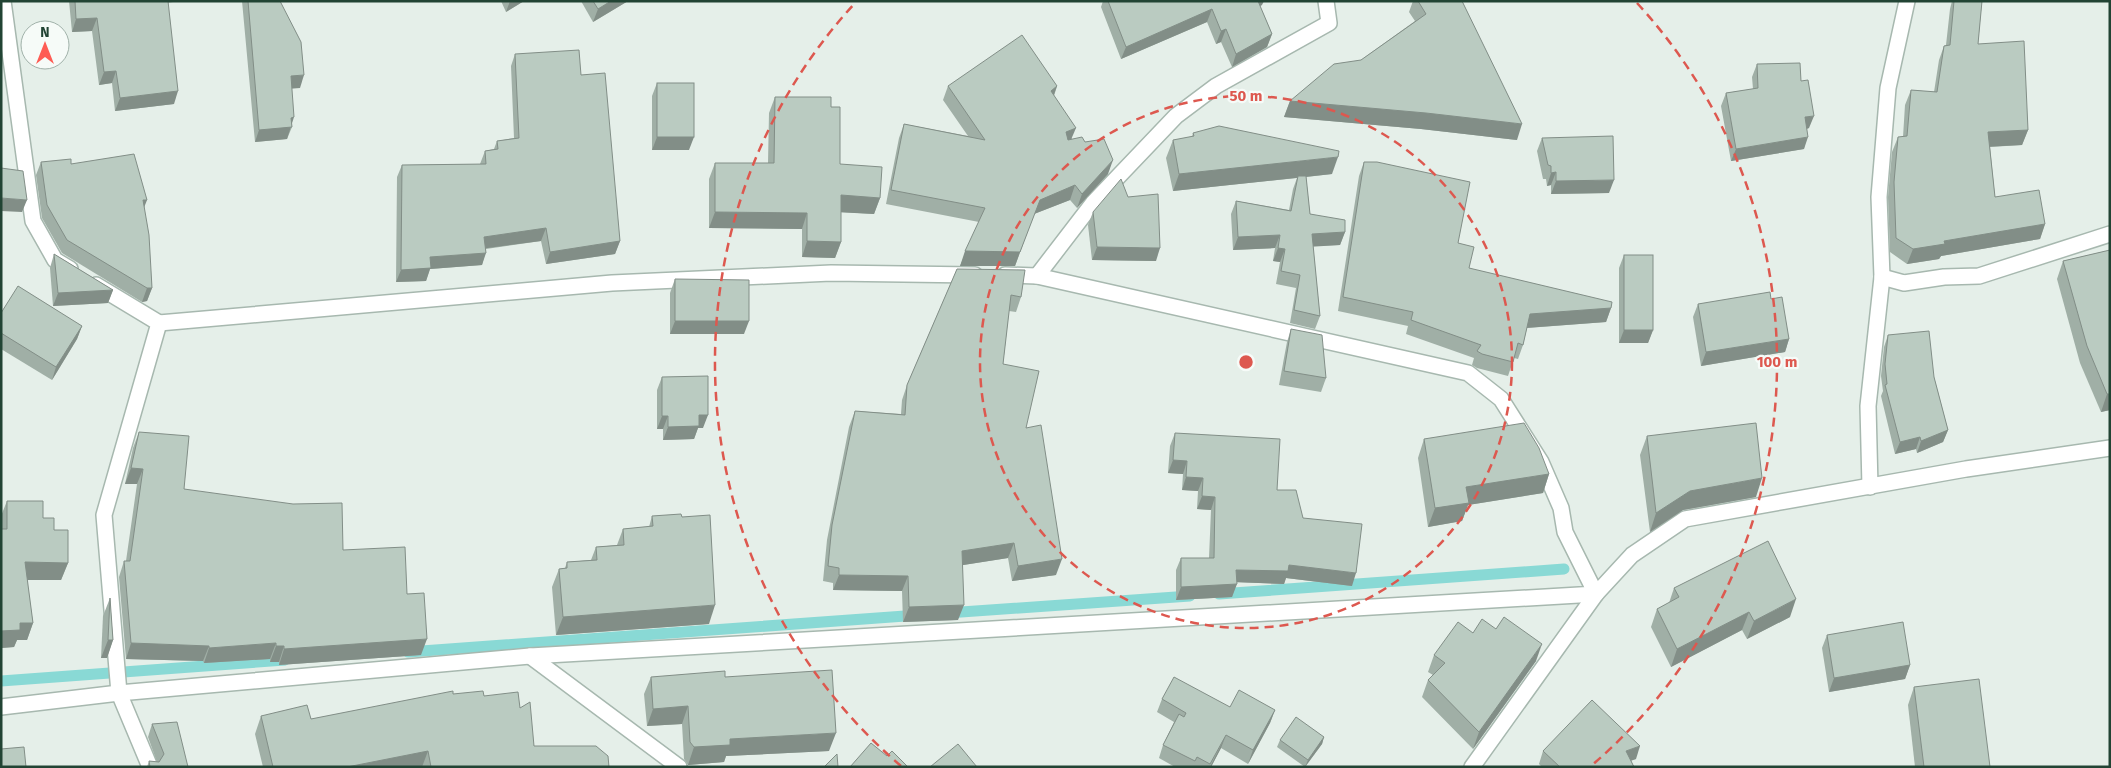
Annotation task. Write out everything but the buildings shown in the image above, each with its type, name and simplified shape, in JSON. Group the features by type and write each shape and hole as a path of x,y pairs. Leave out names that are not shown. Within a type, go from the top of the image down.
{"street":[{"path":"3,1 32,221 55,260 158,323 612,283 831,273 1037,276 1468,373 1501,399 1541,462 1561,508 1565,532 1596,594"},
{"path":"1037,276 1093,203 1176,116 1216,86 1329,23 1326,1"},
{"path":"1870,486 1868,406 1882,277 1879,196 1888,88 1907,1"},
{"path":"1882,277 1904,283 1944,277 1979,276 2110,234"},
{"path":"150,767 119,688 104,515 158,323"},
{"path":"1472,767 1596,594 1632,555 1685,519 1870,486 2110,448"},
{"path":"1,707 119,688 530,656 1596,594"},
{"path":"530,656 679,767"}],"waterway":[{"path":"1219,594 1564,569"},
{"path":"947,613 1190,596"},
{"path":"408,652 919,615"},
{"path":"1,681 285,660"}]}
